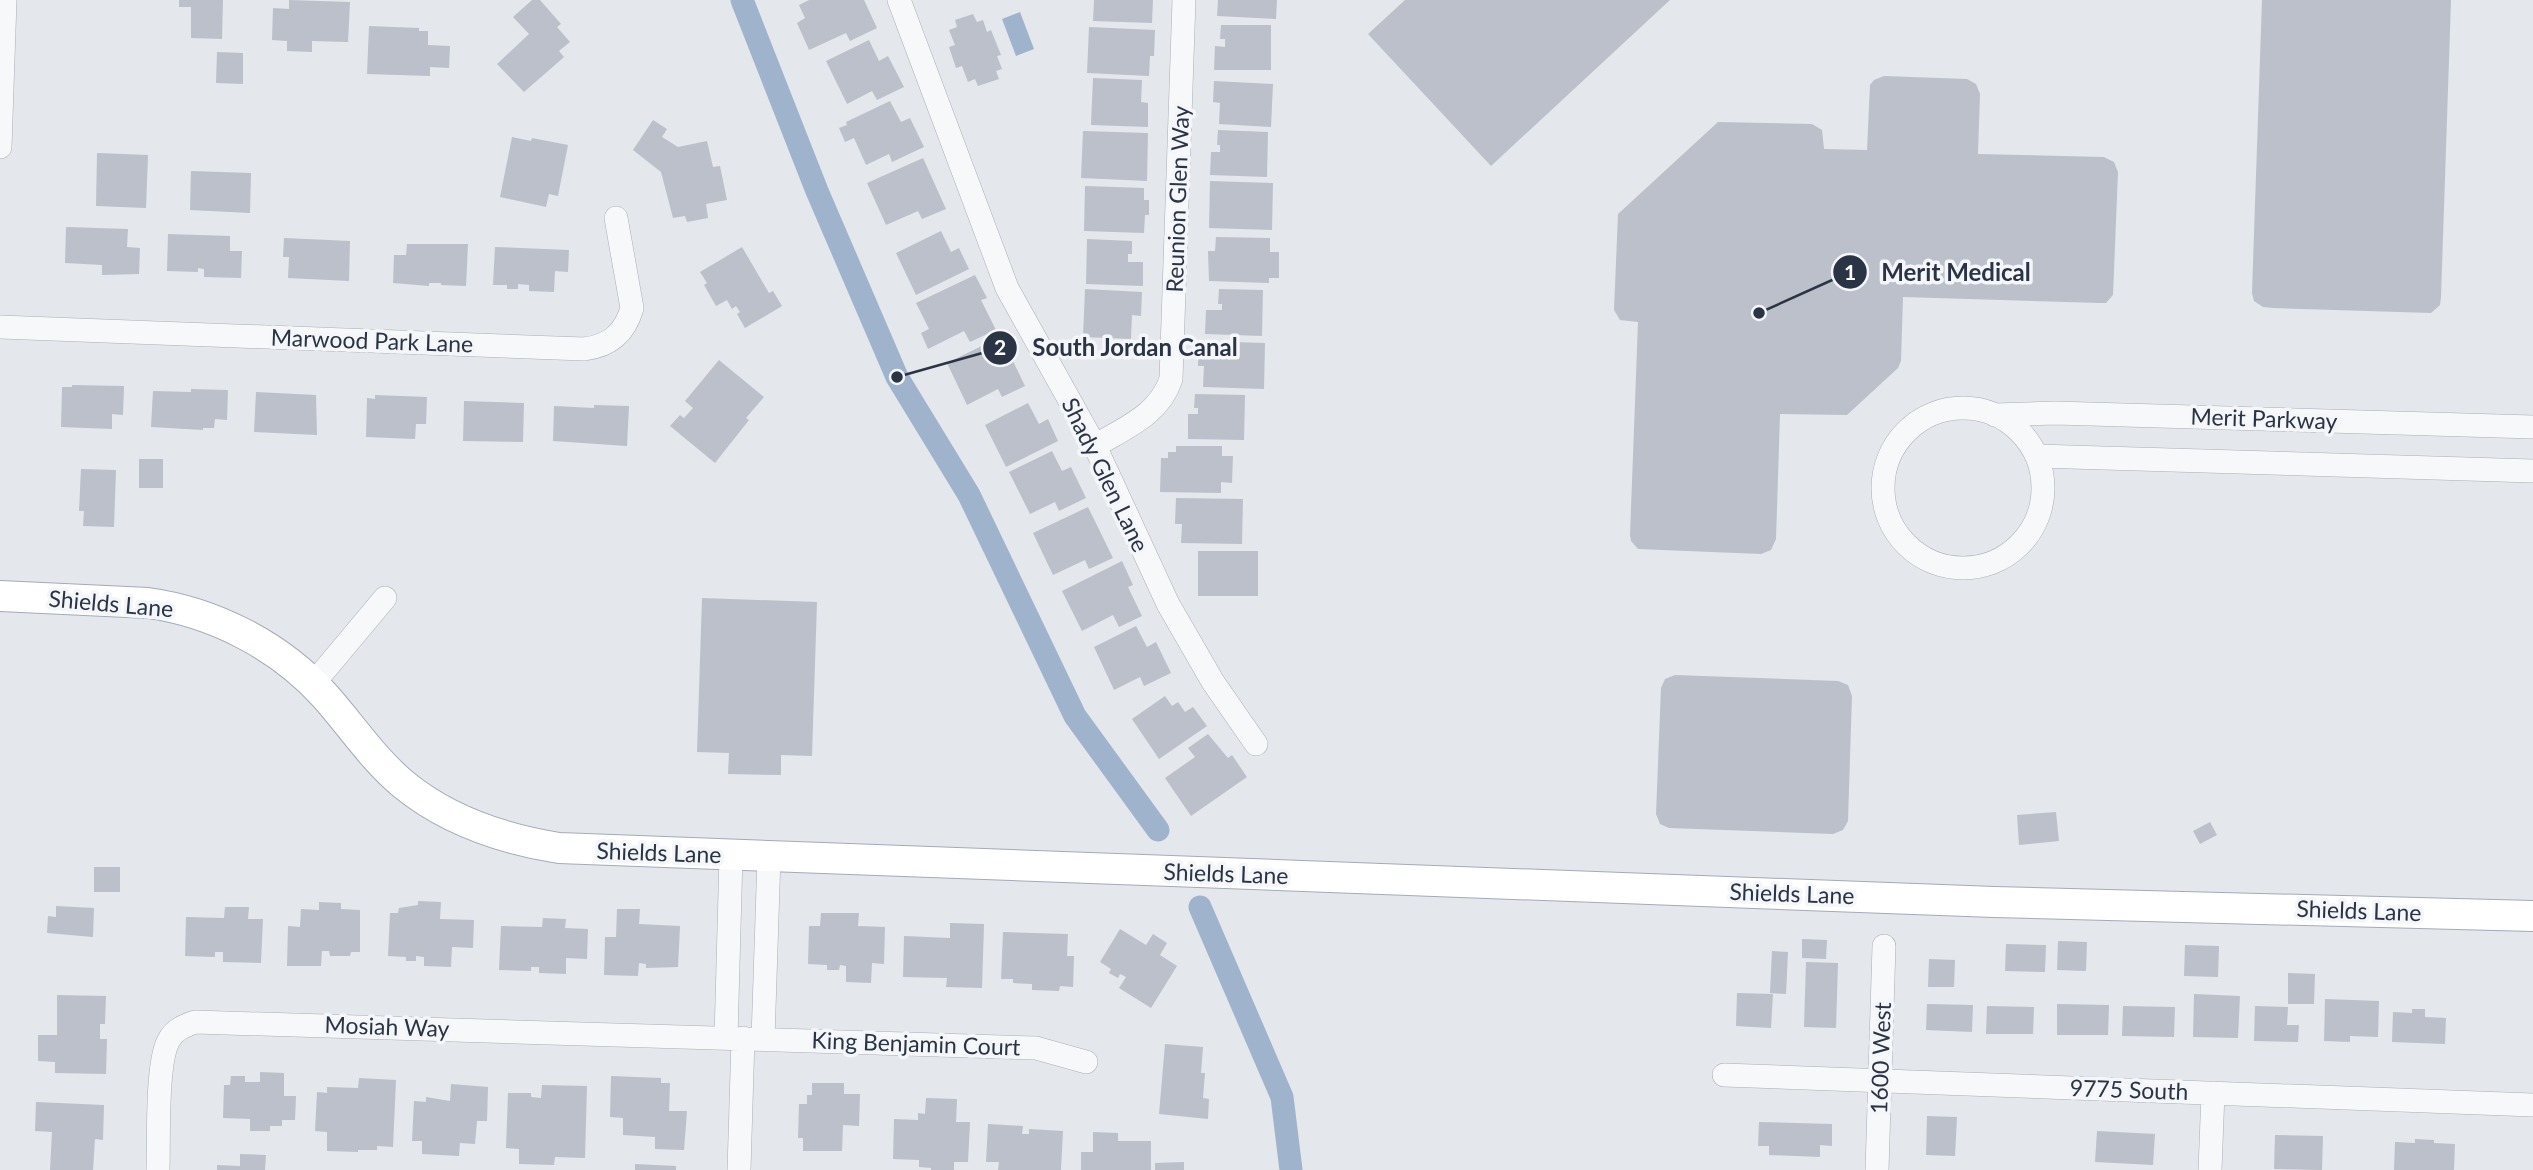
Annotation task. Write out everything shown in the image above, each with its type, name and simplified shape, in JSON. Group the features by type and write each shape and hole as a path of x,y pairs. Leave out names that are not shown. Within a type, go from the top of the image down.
{"main road":[{"name":"Shields Lane","path":"0,596 128,601 168,606 240,632 286,661 313,684 385,768 428,801 475,827 503,837 559,848 1994,902 2533,916"}],"street":[{"path":"0,147 5,0"},
{"name":"Shady Glen Lane","path":"899,0 1007,288 1096,446 1168,604 1213,682 1256,744"},
{"name":"Reunion Glen Way","path":"1096,446 1158,405 1171,379 1184,0"},
{"name":"Marwood Park Lane","path":"0,327 598,348 621,333 632,309 616,218"},
{"name":"Merit Parkway","path":"1995,415 2020,431 2037,456 2043,478 2043,501 2036,523 2023,542 2005,557 1984,566 1961,569 1938,565 1917,554 1900,538 1888,518 1883,485 1887,463 1897,443 1911,427 1930,415 1951,409 1973,409 1995,415 2055,413 2533,427"},
{"name":"Merit Parkway","path":"2037,456 2533,471"},
{"path":"313,684 386,598"},
{"path":"731,856 744,1038"},
{"path":"739,1170 744,1038 769,857"},
{"name":"1600 West","path":"1877,1170 1884,946"},
{"name":"Mosiah Way","path":"158,1170 163,1051 173,1033 195,1022 744,1038"},
{"name":"King Benjamin Court","path":"744,1038 1036,1048 1086,1062"},
{"name":"9775 South","path":"1724,1075 2533,1105"},
{"path":"2210,1170 2213,1093"}],"water":[{"path":"1020,12 1034,49 1016,56 1002,19"}],"building":[{"path":"179,0 223,0 222,39 191,38 191,7 179,7"},
{"path":"289,0 350,2 348,42 312,41 312,52 287,51 287,41 272,40 273,8 289,9"},
{"path":"532,0 540,0 561,24 557,27 570,42 559,51 564,57 524,92 497,64 529,34 513,17"},
{"path":"809,0 864,0 877,28 850,41 846,33 809,50 797,23 805,18 799,5"},
{"path":"1094,0 1153,0 1152,23 1093,21"},
{"path":"1218,0 1277,0 1276,19 1217,16"},
{"path":"1405,0 1670,0 1491,166 1368,34"},
{"path":"2262,0 2451,0 2441,297 2440,305 2431,313 2273,308 2263,307 2254,301 2252,293"},
{"path":"973,14 977,22 983,20 987,32 991,30 1001,55 997,56 1002,69 996,71 999,79 978,86 975,79 968,82 962,66 956,68 949,47 955,45 949,30 957,27 955,20"},
{"path":"1221,25 1271,25 1271,70 1214,70 1215,46 1225,47 1225,39 1220,39"},
{"path":"369,26 419,28 419,31 428,31 428,45 450,46 449,68 430,67 430,76 367,74"},
{"path":"1089,27 1155,30 1154,56 1150,56 1149,76 1087,73"},
{"path":"869,40 879,61 888,56 904,87 877,100 872,91 847,104 826,61"},
{"path":"217,52 243,53 243,84 216,83"},
{"path":"1884,76 1967,79 1976,84 1980,94 1978,154 2104,157 2114,162 2118,172 2113,295 2106,303 1903,297 1901,361 1898,368 1847,415 1780,414 1776,539 1771,550 1761,554 1638,549 1631,541 1630,535 1638,322 1620,320 1614,310 1618,214 1718,122 1812,124 1822,130 1824,149 1867,150 1870,85"},
{"path":"1093,78 1142,80 1141,102 1148,103 1148,127 1091,125"},
{"path":"1214,81 1273,84 1271,127 1219,124 1220,103 1213,102"},
{"path":"890,101 901,122 910,118 924,147 892,162 889,154 866,165 854,138 845,142 839,128"},
{"path":"653,120 667,129 662,137 678,147 707,141 713,167 720,166 727,200 706,204 708,218 687,222 685,216 673,218 661,172 633,150"},
{"path":"1218,130 1268,132 1267,177 1210,175 1211,152 1220,152 1220,145 1217,145"},
{"path":"1083,131 1148,133 1147,181 1081,178"},
{"path":"512,137 568,145 558,196 549,194 546,207 500,197"},
{"path":"97,153 148,155 146,208 96,206"},
{"path":"923,158 946,209 922,219 918,211 886,225 867,183"},
{"path":"191,171 251,173 250,213 190,210"},
{"path":"1210,181 1273,183 1272,230 1209,228"},
{"path":"1085,186 1144,188 1144,200 1149,200 1149,215 1145,215 1144,233 1084,231"},
{"path":"66,227 128,229 127,247 140,248 139,274 102,275 102,265 65,263"},
{"path":"941,231 951,252 959,248 969,269 916,295 896,253"},
{"path":"168,234 230,236 230,251 242,251 241,278 204,277 204,269 198,268 198,272 167,271"},
{"path":"1216,237 1270,238 1270,252 1279,252 1279,278 1269,278 1269,283 1209,281 1208,251 1215,251"},
{"path":"284,238 350,241 349,281 288,278 289,257 283,257"},
{"path":"1087,239 1132,241 1132,254 1128,254 1128,262 1143,262 1143,286 1086,284"},
{"path":"407,244 468,244 466,286 393,283 394,255 406,255"},
{"path":"495,247 569,250 568,272 555,271 554,292 529,291 529,285 518,284 518,289 507,289 507,285 493,285"},
{"path":"742,247 769,293 773,291 782,306 745,328 737,314 740,312 736,306 732,309 727,300 716,306 700,272"},
{"path":"975,275 987,298 981,300 996,330 970,342 964,331 928,349 921,333 929,329 916,303"},
{"path":"1085,289 1142,292 1141,316 1132,315 1131,339 1083,337"},
{"path":"1219,289 1263,290 1262,336 1205,334 1206,310 1222,310 1222,304 1218,304"},
{"path":"1000,337 1005,347 1010,344 1016,357 1012,359 1025,386 1002,397 998,389 967,405 947,363"},
{"path":"1199,341 1265,343 1264,389 1203,387 1204,366 1198,366"},
{"path":"719,360 764,397 715,463 670,426 680,415 684,418 693,408 685,401"},
{"path":"124,386 123,415 112,414 112,429 61,427 62,387"},
{"path":"191,389 228,390 227,420 215,419 214,428 203,430 151,427 153,391 191,392"},
{"path":"256,392 316,395 317,435 254,432"},
{"path":"1195,394 1245,395 1244,440 1188,439 1188,414 1198,414 1198,408 1194,408"},
{"path":"375,395 427,397 426,424 416,424 415,439 366,437 367,398 375,399"},
{"path":"464,401 524,403 523,442 463,441"},
{"path":"1028,403 1039,424 1048,419 1058,441 1006,467 985,425"},
{"path":"594,405 629,406 627,446 553,441 554,406 594,408"},
{"path":"1176,446 1222,446 1222,456 1233,456 1232,483 1221,482 1221,493 1160,492 1161,458 1168,458 1168,452 1176,452"},
{"path":"1052,451 1062,471 1071,467 1086,498 1059,511 1055,502 1030,514 1009,472"},
{"path":"139,459 163,459 163,488 139,488"},
{"path":"81,469 116,470 114,527 83,526 84,511 79,511"},
{"path":"1176,498 1243,499 1242,544 1181,543 1182,524 1175,524"},
{"path":"1088,507 1113,558 1089,569 1085,560 1053,575 1033,533"},
{"path":"1198,551 1258,551 1258,596 1198,596"},
{"path":"1122,561 1133,585 1128,587 1142,616 1119,627 1113,615 1082,631 1062,591"},
{"path":"702,598 817,602 812,756 781,755 781,775 728,774 729,753 697,752"},
{"path":"1136,626 1147,647 1156,642 1171,673 1144,686 1140,677 1114,690 1094,647"},
{"path":"1675,675 1838,681 1848,685 1852,696 1848,821 1843,830 1833,834 1669,828 1660,824 1656,814 1661,688 1665,679"},
{"path":"1165,696 1172,706 1178,702 1185,712 1193,707 1207,726 1159,759 1132,719"},
{"path":"1208,734 1228,758 1232,755 1247,777 1191,816 1165,778 1195,757 1188,748"},
{"path":"2056,812 2059,841 2019,845 2017,815"},
{"path":"2210,822 2217,835 2200,844 2193,831"},
{"path":"94,867 120,867 120,892 94,892"},
{"path":"418,901 441,902 440,919 474,920 473,948 452,947 451,967 424,966 424,957 416,956 416,961 406,961 406,957 388,956 390,913 398,913 399,908 418,905"},
{"path":"319,902 341,903 341,909 360,910 360,952 351,952 350,956 330,956 329,951 322,951 321,966 287,966 288,926 300,927 301,909 319,910"},
{"path":"56,906 94,908 93,937 47,933 48,916 56,917"},
{"path":"225,907 249,907 248,919 263,919 261,963 223,962 223,952 215,952 215,957 185,956 186,917 224,918"},
{"path":"617,909 640,909 639,924 680,926 678,967 646,968 646,964 639,963 638,976 604,975 605,937 616,937"},
{"path":"821,913 859,913 858,926 885,927 884,964 872,963 871,983 846,982 846,966 840,965 839,970 827,970 827,965 808,964 809,926 820,926"},
{"path":"543,918 566,919 565,928 588,929 587,959 566,958 566,974 539,973 539,967 531,967 531,971 499,970 501,926 542,927"},
{"path":"950,923 984,924 982,988 946,987 947,978 903,977 904,936 950,938"},
{"path":"1120,929 1146,945 1153,934 1167,943 1160,955 1177,966 1151,1008 1119,988 1126,977 1120,974 1118,978 1109,973 1111,969 1100,962"},
{"path":"1003,932 1068,934 1067,956 1074,956 1073,987 1060,986 1059,991 1032,990 1032,984 1001,979"},
{"path":"1802,939 1827,940 1826,959 1802,958"},
{"path":"2058,941 2087,942 2086,971 2057,970"},
{"path":"2006,944 2046,945 2045,972 2005,971"},
{"path":"2185,945 2219,946 2218,977 2184,976"},
{"path":"1772,951 1788,952 1786,994 1770,993"},
{"path":"1929,959 1955,960 1954,987 1928,987"},
{"path":"1806,962 1838,963 1836,1028 1804,1027"},
{"path":"2288,973 2315,974 2314,1004 2288,1004"},
{"path":"1737,993 1773,994 1771,1028 1736,1026"},
{"path":"2194,994 2240,996 2238,1038 2193,1037"},
{"path":"57,995 106,996 105,1024 100,1024 100,1039 107,1039 106,1074 55,1073 55,1062 38,1061 38,1035 57,1035"},
{"path":"2325,999 2379,1001 2378,1037 2350,1036 2350,1042 2324,1041"},
{"path":"1927,1004 1973,1005 1972,1032 1926,1030"},
{"path":"2057,1004 2109,1005 2108,1035 2057,1035"},
{"path":"1987,1006 2034,1007 2033,1034 1986,1034"},
{"path":"2123,1006 2175,1007 2174,1037 2122,1036"},
{"path":"2255,1006 2288,1007 2287,1025 2299,1025 2298,1042 2254,1041"},
{"path":"2412,1009 2425,1009 2425,1017 2446,1018 2445,1044 2392,1042 2393,1012 2412,1013"},
{"path":"1165,1044 1203,1047 1201,1073 1205,1073 1203,1098 1209,1099 1208,1119 1159,1114"},
{"path":"260,1072 284,1073 284,1096 296,1096 295,1120 282,1120 282,1126 270,1126 270,1131 250,1131 250,1119 223,1118 224,1085 230,1085 231,1076 245,1076 245,1082 260,1082"},
{"path":"611,1076 661,1078 661,1083 670,1083 669,1111 687,1111 684,1150 655,1149 655,1137 623,1135 623,1118 610,1117"},
{"path":"359,1078 396,1080 393,1147 377,1146 377,1150 358,1152 327,1151 327,1132 315,1131 317,1092 327,1093 327,1087 358,1088"},
{"path":"812,1083 844,1083 844,1094 860,1094 859,1126 843,1125 842,1151 803,1151 803,1138 798,1138 799,1104 807,1104 807,1095 812,1095"},
{"path":"451,1084 488,1087 487,1121 477,1121 475,1144 460,1143 459,1156 422,1154 422,1141 412,1141 414,1101 426,1102 426,1097 450,1101"},
{"path":"542,1085 587,1086 585,1158 555,1157 554,1165 519,1164 519,1149 506,1148 508,1093 531,1093 531,1097 541,1098"},
{"path":"926,1098 957,1099 956,1122 970,1122 968,1162 954,1162 954,1170 931,1170 919,1167 919,1160 893,1159 894,1119 918,1120 918,1113 925,1114"},
{"path":"36,1102 104,1105 103,1140 95,1139 93,1170 50,1170 52,1132 35,1131"},
{"path":"1927,1116 1957,1117 1955,1156 1926,1155"},
{"path":"1759,1122 1832,1124 1832,1146 1820,1145 1820,1157 1769,1155 1769,1146 1758,1146"},
{"path":"988,1124 1023,1126 1022,1134 1029,1134 1029,1129 1063,1131 1061,1170 998,1170 999,1162 986,1162"},
{"path":"2097,1131 2155,1134 2153,1165 2095,1162"},
{"path":"1093,1132 1118,1133 1118,1141 1151,1141 1151,1170 1081,1170 1081,1152 1093,1152"},
{"path":"2275,1135 2323,1136 2322,1170 2274,1169"},
{"path":"2415,1139 2455,1144 2454,1170 2394,1170 2395,1142 2415,1143"},
{"path":"240,1154 266,1155 265,1170 217,1170 217,1165 240,1166"},
{"path":"1184,1162 1184,1170 1155,1170 1155,1163"},
{"path":"635,1164 676,1166 676,1170 635,1170"}],"waterway":[{"path":"742,0 817,191 897,377 969,495 1075,716 1158,830"},
{"path":"1200,907 1282,1097 1291,1170"}],"place":[{"name":"Merit Medical","path":"1759,313"},
{"name":"South Jordan Canal","path":"897,377"}]}
